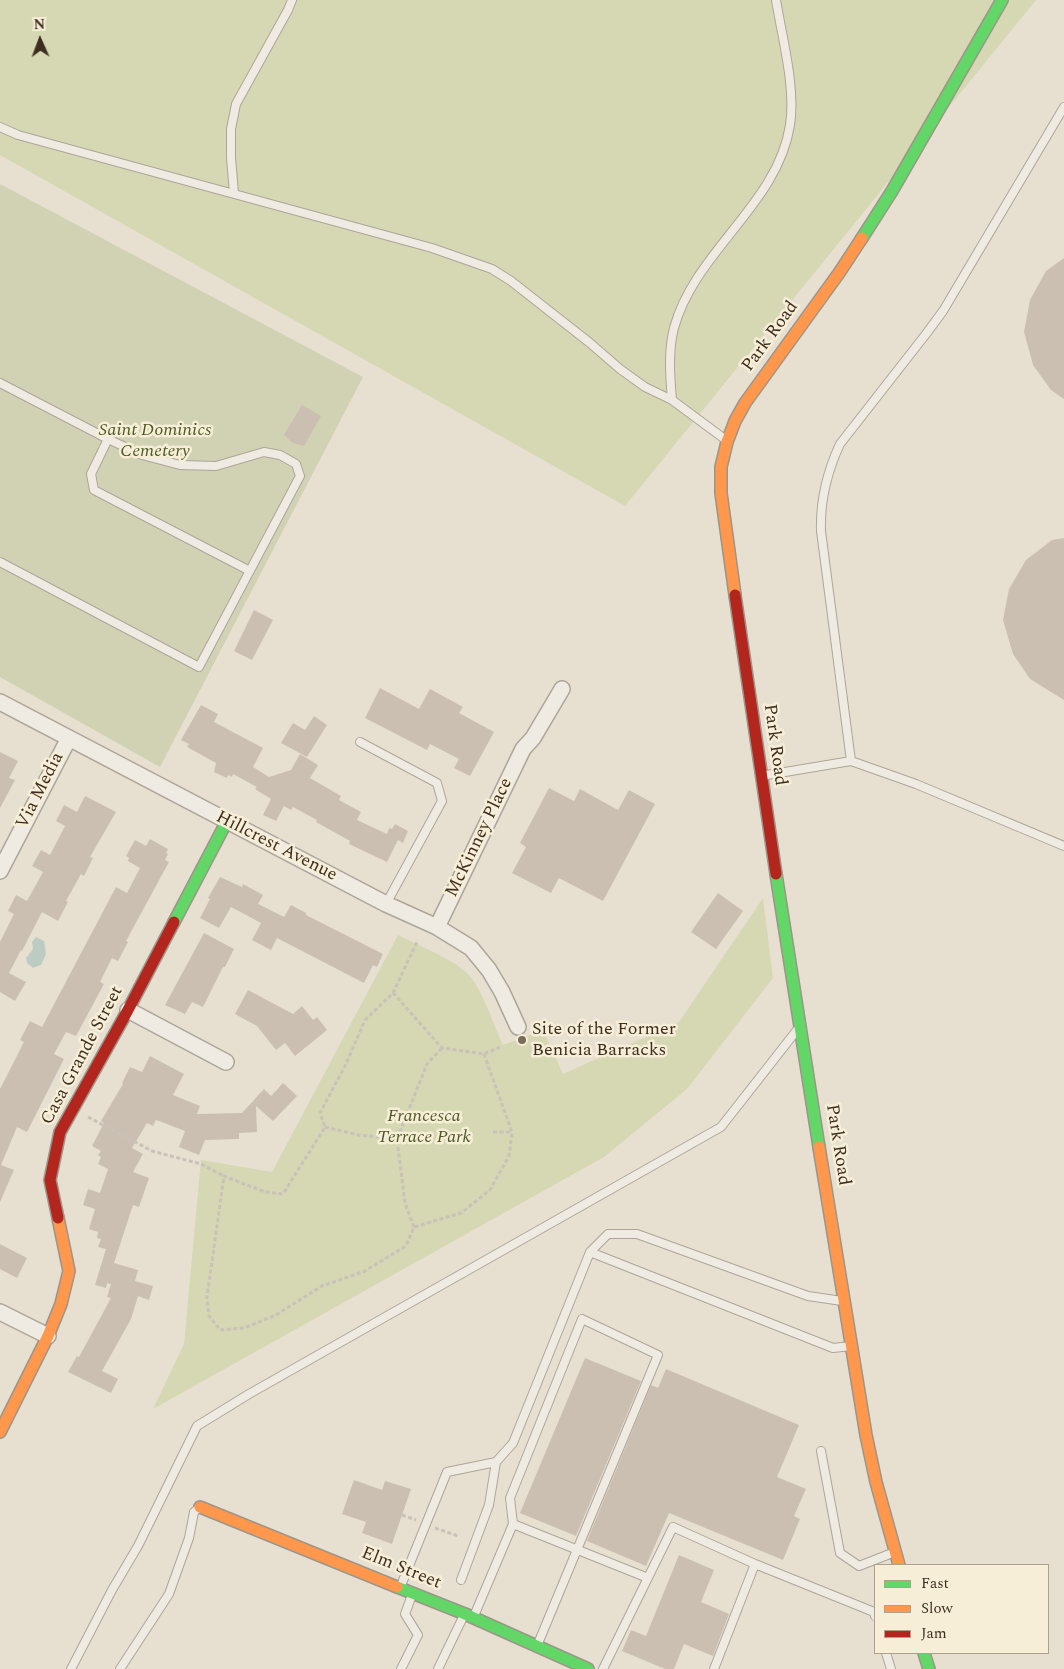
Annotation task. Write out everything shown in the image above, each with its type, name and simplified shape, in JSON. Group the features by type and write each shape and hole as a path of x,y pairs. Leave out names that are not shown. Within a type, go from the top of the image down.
{"street":[{"name":"Park Road","path":"899,1564 872,1463 844,1301 761,776 721,493 721,467 735,421 745,403 839,273 892,191 1002,0"},
{"name":"McKinney Place","path":"437,927 524,749 533,738 562,689"},
{"name":"Hillcrest Avenue","path":"0,702 386,904 437,927 471,948 489,970 502,992 518,1027"},
{"name":"Via Media","path":"0,870 69,738"},
{"name":"Casa Grande Street","path":"0,1432 48,1336 61,1304 69,1271 50,1180 60,1132 128,1010 227,821"},
{"path":"128,1010 226,1062"},
{"path":"0,1312 48,1336"},
{"name":"Elm Street","path":"200,1507 469,1616 588,1669"},
{"path":"924,1654 929,1669"}],"lane":[{"path":"234,193 231,129 236,104 292,0"},
{"path":"672,400 670,364 674,329 684,302 699,273 767,183 784,151 790,124 791,95 776,0"},
{"path":"851,761 821,531 820,510 831,462 840,444 942,312 1064,108"},
{"path":"0,127 18,135 432,248 492,269 532,297 632,378 645,387 672,400 728,442"},
{"path":"0,382 142,455 180,465 216,466 264,452 280,455 296,464 300,476 199,667 0,562"},
{"path":"108,439 91,474 94,490 250,571"},
{"path":"360,742 437,783 442,801 386,904"},
{"path":"761,776 851,761 916,784 1064,846"},
{"path":"71,1669 112,1590 138,1546 197,1426 249,1394 721,1127 801,1025"},
{"path":"461,1580 490,1505 496,1462 513,1443 590,1252 608,1234 636,1234 808,1296 844,1301"},
{"path":"590,1252 833,1348 852,1346"},
{"path":"438,1669 469,1616 513,1524 510,1498 582,1319 658,1355 537,1646"},
{"path":"821,1451 840,1553 859,1566 895,1552"},
{"path":"400,1588 447,1472 496,1462"},
{"path":"120,1669 169,1594 189,1538 194,1512 200,1507"},
{"path":"513,1524 648,1578"},
{"path":"603,1669 673,1527 755,1564 874,1612"},
{"path":"714,1669 755,1564"},
{"path":"401,1669 418,1635 405,1614 412,1593"},
{"path":"886,1654 891,1669"}],"path":[{"path":"325,1127 320,1113 346,1064 364,1020 393,993 418,940"},
{"path":"393,993 442,1048 484,1054 500,1047"},
{"path":"224,1176 207,1297 210,1316 220,1330 244,1328 276,1316 322,1286 365,1270 406,1246 414,1227 406,1203 397,1139 427,1064 442,1048"},
{"path":"414,1227 461,1214 490,1190 509,1156 512,1132 484,1054"},
{"path":"86,1116 152,1151 201,1164 224,1176 265,1192 283,1194 325,1127"},
{"path":"325,1127 359,1136 397,1139"},
{"path":"493,1132 512,1132"}],"green space":[{"path":"0,0 1036,0 625,506 0,155"},
{"name":"Saint Dominics Cemetery","path":"0,184 363,377 160,767 0,677"},
{"name":"Francesca Terrace Park","path":"763,898 773,978 687,1089 604,1157 153,1409 184,1344 201,1160 272,1172 398,935 443,957 472,978 482,996 503,1045 543,1030 563,1074 679,1022"}],"shaded area":[{"path":"36,937 44,941 46,954 41,965 33,968 27,963 26,958 33,949 32,942"}],"building":[{"path":"1064,258 1064,399 1051,390 1033,365 1024,332 1030,300 1046,271"},
{"path":"302,405 321,416 304,446 293,443 284,435"},
{"path":"1064,538 1064,700 1030,679 1013,654 1003,620 1009,589 1026,560 1052,540"},
{"path":"254,610 273,620 252,660 234,651"},
{"path":"380,688 419,709 430,689 463,707 459,713 494,732 470,776 454,768 459,759 430,744 427,750 365,718"},
{"path":"201,705 218,714 214,722 263,748 253,767 269,777 291,770 300,754 318,765 310,778 341,796 339,800 361,812 357,820 387,834 389,828 392,829 395,824 408,831 403,843 398,840 387,862 349,844 350,841 293,807 291,810 284,806 276,821 263,815 271,799 255,789 257,787 233,774 232,777 228,775 227,778 214,772 216,763 187,747 189,744 181,740"},
{"path":"314,716 327,725 307,757 281,743 293,723 305,730"},
{"path":"0,752 18,761 9,778 15,780 0,808"},
{"path":"549,788 574,801 580,789 618,810 629,790 655,804 603,901 559,878 551,893 512,873 526,847 520,843"},
{"path":"85,796 116,812 90,857 93,858 84,876 81,874 66,901 68,902 58,921 42,912 21,950 9,973 26,982 15,1001 0,992 0,942 14,914 8,911 16,895 27,901 43,872 32,866 41,850 50,855 65,826 56,821 64,805 77,812"},
{"path":"150,839 168,849 165,860 169,862 126,941 128,942 118,961 112,958 100,982 104,984 76,1036 66,1032 54,1054 64,1059 27,1132 17,1127 1,1165 14,1170 0,1202 0,1089 24,1042 20,1040 30,1021 42,1027 116,887 127,893 140,868 128,861 129,858 126,856 135,840 146,846"},
{"path":"220,877 242,887 243,884 263,895 258,904 284,917 291,905 306,913 306,915 383,954 377,967 373,965 364,983 277,938 271,950 252,940 261,923 231,907 219,928 200,918 210,899 208,898"},
{"path":"718,893 743,911 716,949 691,932"},
{"path":"204,933 234,949 203,1007 192,1002 185,1014 165,1005"},
{"path":"248,990 293,1014 302,1006 313,1020 317,1017 327,1030 295,1056 285,1043 276,1050 257,1026 235,1014"},
{"path":"150,1056 184,1074 173,1095 200,1106 197,1114 242,1113 264,1089 271,1096 283,1083 297,1096 273,1121 256,1106 257,1132 239,1133 239,1139 205,1140 199,1155 179,1147 185,1131 156,1120 153,1126 147,1123 132,1148 143,1154 133,1172 149,1178 139,1207 133,1205 114,1263 138,1270 135,1281 153,1286 149,1300 138,1296 131,1319 102,1371 118,1379 111,1393 68,1372 77,1356 79,1357 111,1298 107,1297 111,1284 107,1283 106,1288 95,1285 106,1249 98,1247 101,1239 97,1238 98,1232 89,1229 95,1209 83,1205 88,1189 100,1193 108,1169 98,1164 101,1157 98,1155 101,1151 92,1146 104,1123 101,1121 123,1084 130,1067 142,1072"},
{"path":"0,1244 27,1258 17,1278 0,1269"},
{"path":"585,1358 641,1381 576,1536 520,1513"},
{"path":"666,1369 799,1425 777,1477 806,1489 794,1516 800,1519 783,1560 669,1513 646,1566 587,1541 651,1385 658,1388"},
{"path":"354,1480 382,1490 385,1481 411,1489 392,1544 362,1533 366,1522 342,1514"},
{"path":"679,1555 714,1570 701,1602 729,1614 713,1656 684,1644 674,1669 665,1669 622,1651 631,1630 646,1636"}],"traffic: fast":[{"path":"862,238 892,191 1002,0"},
{"path":"174,922 227,821"},
{"path":"776,874 819,1147"},
{"path":"397,1587 465,1614 588,1669"},
{"path":"924,1654 929,1669"}],"traffic: slow":[{"path":"735,595 721,493 721,467 727,442 735,421 745,403 862,238"},
{"path":"819,1147 866,1435 876,1482 899,1564"},
{"path":"0,1432 48,1336 61,1304 69,1271 58,1218"},
{"path":"200,1507 397,1587"}],"traffic: jam":[{"path":"735,595 776,874"},
{"path":"58,1218 50,1180 60,1132 128,1010 174,922"}],"place":[{"name":"Site of the Former Benicia Barracks","path":"522,1040"}]}
